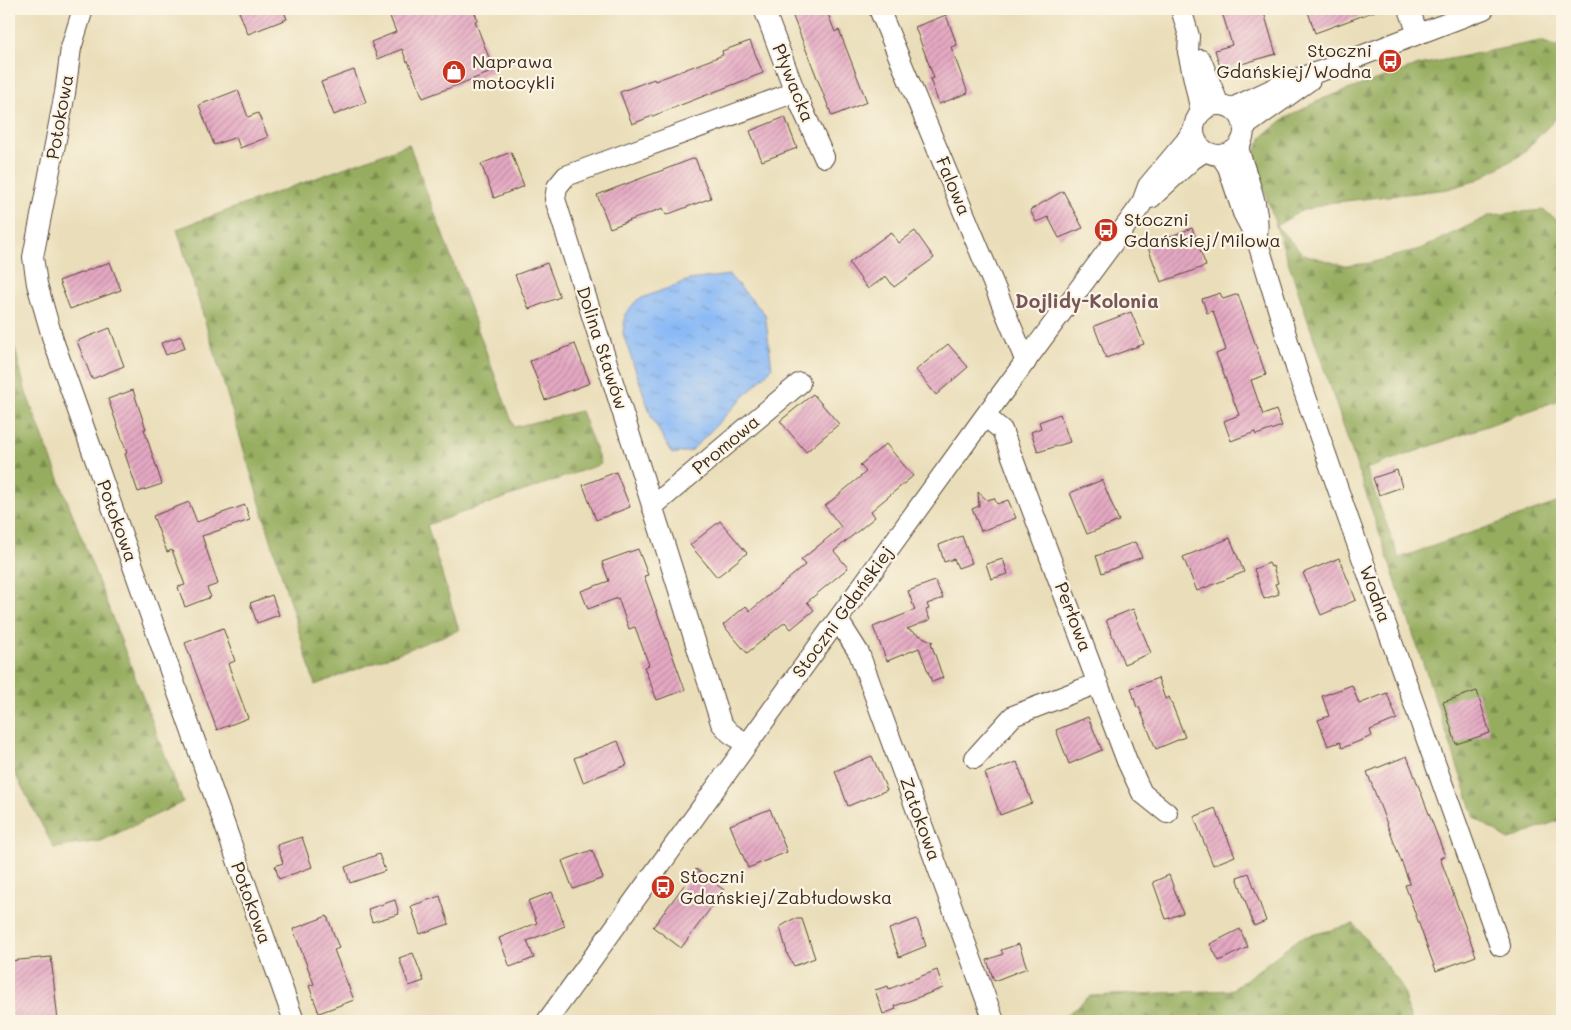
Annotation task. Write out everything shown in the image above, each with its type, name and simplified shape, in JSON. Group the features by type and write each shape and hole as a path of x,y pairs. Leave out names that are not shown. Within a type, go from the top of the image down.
{"street":[{"name":"Potokowa","path":"82,9 71,48 65,93 34,257 37,284 52,340 294,1021"},
{"name":"Pływacka","path":"764,9 795,92 824,157"},
{"name":"Falowa","path":"879,9 1026,362"},
{"path":"1181,9 1189,36 1197,49 1217,108 1242,120 1244,127 1242,141 1221,151 1199,146 1193,130 1194,123 1217,108 1324,70 1484,9"},
{"path":"1409,9 1418,34"},
{"path":"1244,127 1324,70"},
{"name":"Dolina Stawów","path":"747,744 730,733 721,723 555,199 557,187 566,176 795,92"},
{"name":"Stoczni Gdańskiej","path":"547,1021 985,416 1141,205 1148,186 1186,142 1193,130"},
{"name":"Stoczni Gdańskiej","path":"1141,205 1156,195 1193,159 1221,151"},
{"name":"Wodna","path":"1221,151 1256,207 1257,240 1298,374 1500,946"},
{"name":"Promowa","path":"652,506 800,383"},
{"name":"Perłowa","path":"985,416 1002,430 1128,761 1142,793 1167,813"},
{"name":"Zatokowa","path":"838,620 859,653 994,1021"},
{"path":"975,758 1013,716 1098,683"}],"green space":[{"path":"1540,41 1562,48 1562,112 1521,155 1475,181 1448,189 1328,203 1301,211 1276,226 1253,157 1262,137 1284,119 1322,99 1419,65"},
{"path":"409,144 514,427 581,411 601,464 427,525 459,630 315,685 177,229"},
{"path":"1543,210 1562,223 1562,399 1366,469 1399,558 1562,501 1562,819 1509,840 1475,818 1276,226 1303,254 1345,266 1370,263 1420,249 1491,215"},
{"path":"9,325 26,393 183,802 101,841 54,848 9,762"},
{"path":"1354,924 1401,985 1411,1021 1059,1021 1090,996 1232,990 1300,938"}],"water":[{"path":"729,275 765,314 772,368 691,451 672,454 652,418 623,334 625,314 637,300 689,280"}],"building":[{"path":"238,9 283,9 287,19 248,34"},
{"path":"387,9 473,9 478,20 475,21 494,71 423,98 402,49 378,59 371,42 396,32"},
{"path":"790,9 826,9 835,32 839,30 867,102 832,116"},
{"path":"1221,9 1263,9 1276,54 1221,70 1215,50 1232,45"},
{"path":"1307,9 1378,9 1378,10 1315,33"},
{"path":"946,15 957,45 951,47 968,93 939,104 930,79 934,78 915,27"},
{"path":"750,41 763,73 632,124 620,92 723,55 722,51"},
{"path":"354,70 366,102 334,115 321,82"},
{"path":"238,90 248,117 258,113 268,137 240,148 236,137 214,145 199,105"},
{"path":"785,117 797,148 762,161 750,131"},
{"path":"511,152 524,186 494,198 481,164"},
{"path":"695,158 711,198 666,215 663,208 610,228 597,195"},
{"path":"1063,191 1083,228 1059,238 1048,217 1036,222 1030,210"},
{"path":"1192,228 1206,266 1161,282 1147,245"},
{"path":"915,231 934,258 894,287 886,276 868,289 849,263 891,232 899,243"},
{"path":"110,262 121,290 70,309 59,281"},
{"path":"547,263 560,297 529,309 515,275"},
{"path":"1220,293 1223,299 1238,294 1266,375 1251,380 1263,415 1276,410 1282,426 1256,435 1255,432 1231,441 1224,421 1239,415 1216,354 1226,350 1213,311 1207,313 1202,299"},
{"path":"1131,312 1144,344 1106,358 1094,326"},
{"path":"110,328 124,366 92,379 77,341"},
{"path":"181,336 185,348 166,355 161,343"},
{"path":"575,344 590,383 545,400 530,361"},
{"path":"948,344 968,367 936,395 916,370"},
{"path":"133,390 162,484 138,492 125,454 127,453 108,399"},
{"path":"813,394 839,424 806,452 780,421"},
{"path":"1060,414 1070,442 1038,452 1031,432 1041,428 1039,422"},
{"path":"886,444 913,476 871,511 875,517 834,551 848,568 807,602 814,610 791,629 785,622 747,653 723,625 746,606 750,611 805,565 801,560 841,527 825,506 866,472 860,465"},
{"path":"1397,470 1402,487 1379,495 1373,478"},
{"path":"616,472 630,507 596,520 583,485"},
{"path":"1102,480 1119,521 1087,534 1070,493"},
{"path":"978,492 987,500 994,498 997,504 1008,500 1016,518 981,531 972,509 979,506"},
{"path":"189,502 197,522 245,505 250,520 202,536 218,584 207,588 211,597 185,607 178,587 185,585 172,550 167,552 153,516"},
{"path":"720,521 747,553 717,577 690,545"},
{"path":"962,536 972,563 958,568 954,559 944,562 939,545"},
{"path":"1230,538 1244,572 1197,591 1183,557"},
{"path":"1135,542 1142,557 1102,573 1096,556"},
{"path":"638,549 648,575 644,576 685,690 657,700 644,667 649,665 635,627 629,629 618,598 588,609 581,591 609,581 602,562"},
{"path":"1339,558 1356,600 1321,615 1303,573"},
{"path":"1003,559 1008,574 991,579 986,564"},
{"path":"1269,563 1271,567 1273,566 1278,583 1275,584 1279,594 1264,599 1254,569"},
{"path":"935,581 943,598 927,604 929,609 926,610 930,620 907,629 933,642 931,643 943,678 932,682 919,648 887,661 873,627 915,610 908,591"},
{"path":"272,595 279,615 257,623 250,603"},
{"path":"1133,609 1151,653 1124,664 1106,620"},
{"path":"223,628 235,661 228,664 248,718 217,730 185,643"},
{"path":"1158,678 1165,699 1169,697 1185,737 1156,749 1139,707 1137,708 1131,688"},
{"path":"1352,685 1359,704 1387,693 1397,719 1370,730 1372,736 1342,748 1340,742 1328,746 1318,720 1329,716 1322,696"},
{"path":"1477,691 1490,733 1456,744 1443,702"},
{"path":"1088,717 1102,750 1069,764 1056,730"},
{"path":"618,741 627,765 583,782 574,758"},
{"path":"872,756 887,790 848,806 835,771"},
{"path":"1407,756 1445,856 1440,858 1476,956 1436,971 1405,885 1410,884 1367,772"},
{"path":"1017,762 1032,803 1000,815 985,773"},
{"path":"1215,808 1235,856 1213,865 1194,817"},
{"path":"770,809 787,852 748,868 730,825"},
{"path":"302,837 312,867 279,879 275,866 283,863 277,845"},
{"path":"592,850 603,878 573,889 562,861"},
{"path":"379,854 385,871 350,883 345,867"},
{"path":"696,869 724,890 681,948 653,927"},
{"path":"1249,873 1266,921 1254,926 1237,877"},
{"path":"1169,875 1183,913 1166,919 1153,882"},
{"path":"552,892 565,926 527,941 534,958 510,967 499,938 537,923 528,901"},
{"path":"440,896 449,924 420,934 411,906"},
{"path":"395,900 399,914 372,922 368,909"},
{"path":"327,916 339,948 334,950 354,1000 319,1013 309,986 314,984 293,929"},
{"path":"793,919 802,919 815,958 794,966 788,956 780,927"},
{"path":"917,919 926,946 899,957 889,929"},
{"path":"1240,929 1248,947 1219,961 1210,944"},
{"path":"1019,944 1027,968 994,981 987,960 1003,954 1001,950"},
{"path":"413,953 424,981 409,986 399,958"},
{"path":"51,957 58,1021 13,1021 11,1000 9,1000 9,961"},
{"path":"937,970 943,988 895,1006 896,1009 883,1014 875,990 888,986 889,989"}],"place":[{"name":"Stoczni Gdańskiej/Wodna","path":"1390,61"},
{"name":"Naprawa motocykli","path":"454,72"},
{"name":"Stoczni Gdańskiej/Milowa","path":"1106,230"},
{"name":"Stoczni Gdańskiej/Zabłudowska","path":"663,887"}],"district":[{"name":"Dojlidy-Kolonia","path":"1087,301"}]}
